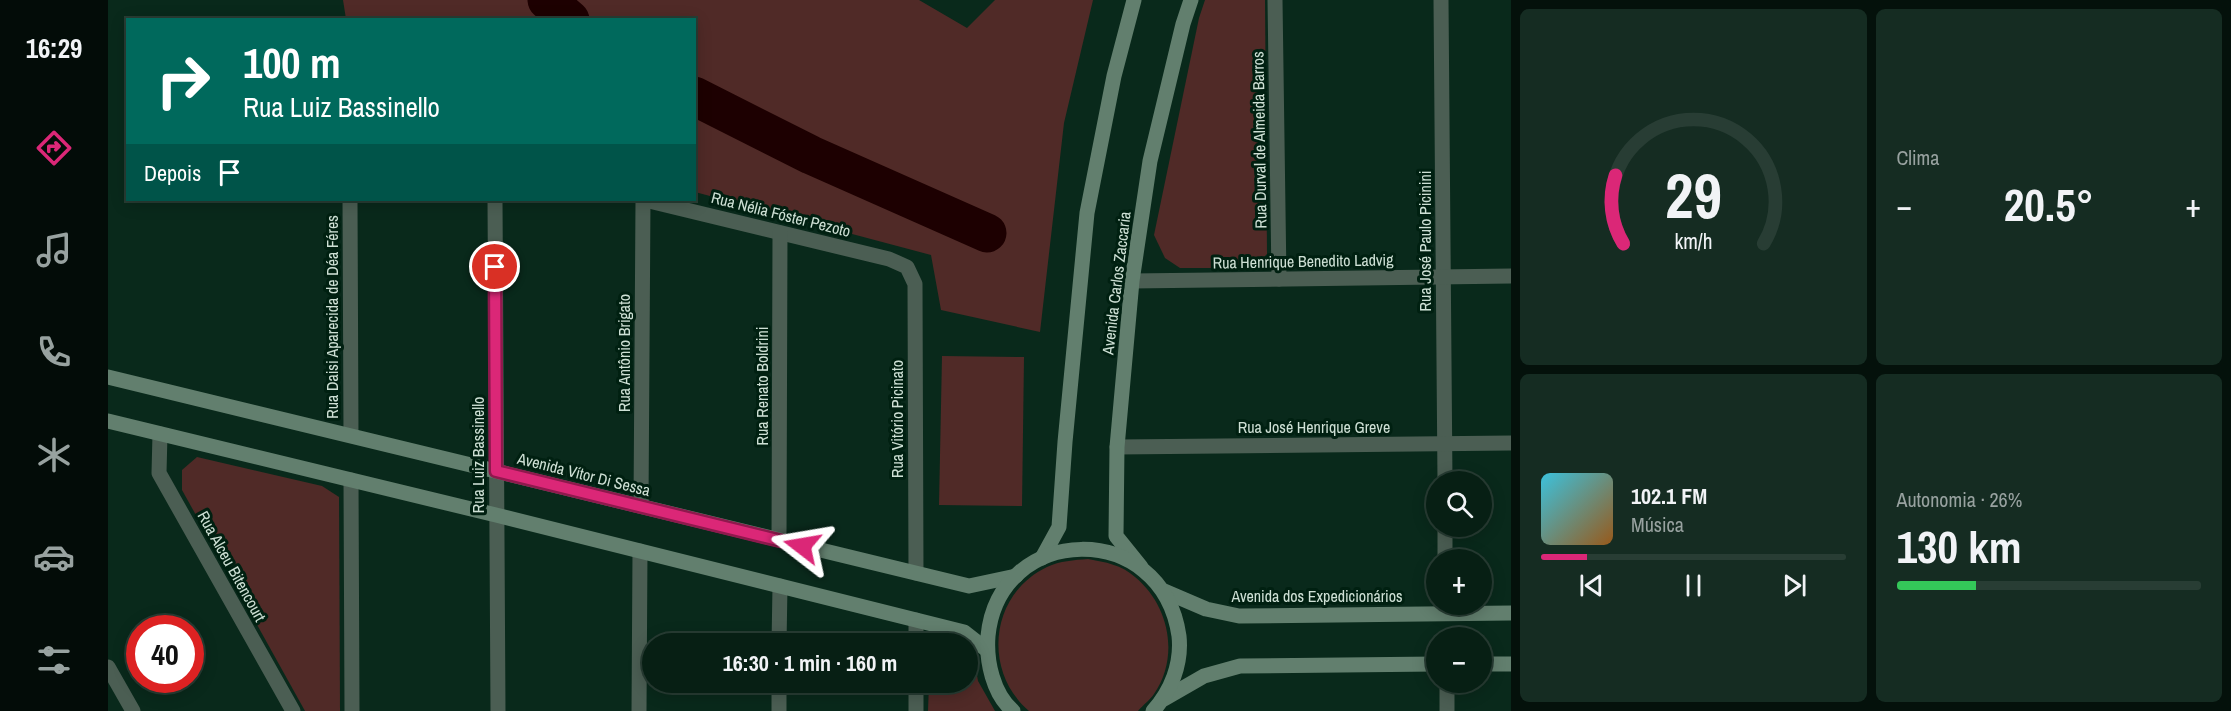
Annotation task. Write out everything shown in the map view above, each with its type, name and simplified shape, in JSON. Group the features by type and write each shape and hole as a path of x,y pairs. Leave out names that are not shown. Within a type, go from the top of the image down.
{"street":[{"name":"Avenida Carlos Zaccaria","path":"1042,558 1059,527 1087,213 1114,76 1134,0"},
{"name":"Avenida Carlos Zaccaria","path":"1164,591 1116,536 1117,447 1132,281 1150,161 1183,24 1191,0"},
{"name":"Rua Durval de Almeida Barros","path":"1275,0 1279,279"},
{"name":"Rua José Paulo Picinini","path":"1441,0 1445,471"},
{"name":"Rua Daisi Aparecida de Déa Féres","path":"350,201 351,435"},
{"name":"Rua Luiz Bassinello","path":"495,201 498,711"},
{"name":"Rua Antônio Brigato","path":"641,506 644,201"},
{"name":"Rua Nélia Fóster Pezoto","path":"648,201 889,259 907,267"},
{"name":"Rua Renato Boldrini","path":"780,233 780,540"},
{"name":"Rua Vitório Picinato","path":"907,267 915,284 916,573"},
{"name":"Rua Henrique Benedito Ladvig","path":"1132,281 1511,276"},
{"name":"Avenida Vítor Di Sessa","path":"108,377 969,586 1016,576"},
{"path":"108,422 496,515 964,632 987,650"},
{"name":"Rua Alceu Bitencourt","path":"160,434 159,473 293,711"},
{"name":"Rua José Henrique Greve","path":"1117,447 1511,443"},
{"path":"351,480 352,711"},
{"path":"1013,711 993,681 987,650 990,623 1000,598 1016,576 1042,558 1067,550 1093,549 1118,555 1141,567"},
{"path":"639,711 640,551"},
{"path":"779,633 780,586"},
{"path":"1153,711 1164,699 1176,674 1180,645 1176,617 1164,591"},
{"name":"Avenida dos Expedicionários","path":"1164,591 1206,609 1239,616 1426,610"},
{"name":"Avenida dos Expedicionários","path":"1492,613 1511,614"},
{"path":"916,620 916,633"},
{"path":"1164,699 1204,676 1240,666 1426,664"},
{"path":"1492,664 1511,664"},
{"path":"108,667 133,711"},
{"path":"779,693 779,711"},
{"path":"916,693 916,711"},
{"path":"1447,693 1447,711"}],"shaded area":[{"path":"343,0 919,0 967,28 995,0 1093,0 1064,123 1040,332 941,310 931,255 696,192 696,18 346,18"},
{"path":"1205,0 1265,0 1267,254 1253,268 1180,268 1165,258 1154,235 1199,18"},
{"path":"942,356 1024,357 1022,506 939,505"},
{"path":"197,457 322,486 339,497 340,711 305,711 182,490 182,470"},
{"path":"1088,559 1113,565 1130,573 1147,589 1156,602 1167,632 1167,664 1162,679 1152,696 1138,711 1029,711 1014,694 1004,675 999,655 999,634 1004,614 1014,595 1028,579 1052,565"},
{"path":"978,681 995,711 928,711 929,693 978,693"}],"waterway":[{"path":"547,0 568,18"},
{"path":"696,97 811,155 987,233"}],"route":[{"path":"495,267 496,471 802,546"}]}
